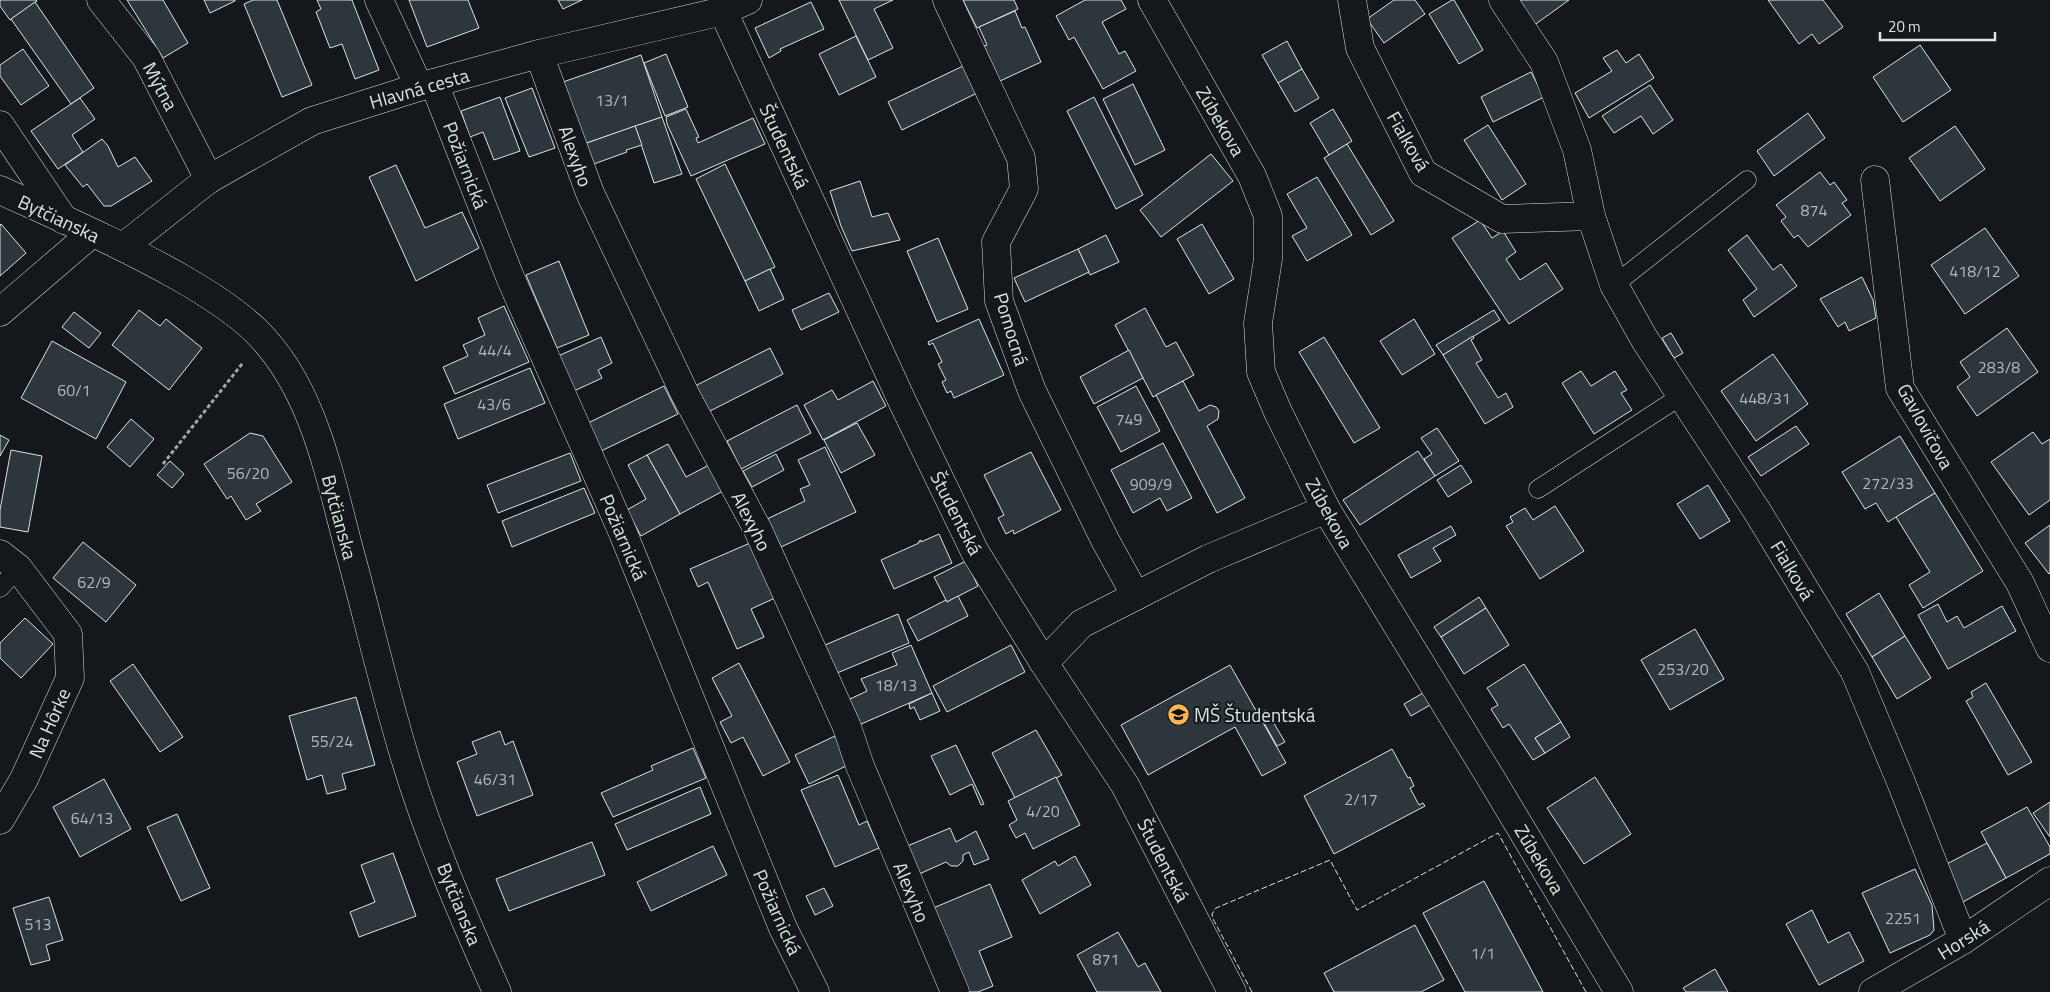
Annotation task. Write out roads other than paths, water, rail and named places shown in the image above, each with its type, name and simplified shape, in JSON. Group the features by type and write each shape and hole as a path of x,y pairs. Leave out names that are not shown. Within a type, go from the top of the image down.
{"street":[{"name":"Mýtna","path":"101,0 146,57 209,179"},
{"name":"Požiarnická","path":"379,0 426,85 624,532 783,928 815,992"},
{"name":"Hlavná cesta","path":"123,247 209,179 312,121 426,85 539,54 723,11 748,0"},
{"name":"Pomocná","path":"946,0 1021,158 1024,189 996,242 999,301 1032,390 1105,540 1136,596"},
{"name":"Zúbekova","path":"1152,0 1252,176 1268,216 1268,259 1258,323 1262,372 1278,412 1326,509 1492,780 1618,992"},
{"name":"Fialková","path":"1352,0 1360,48 1423,173 1502,219 1591,216"},
{"name":"Fialková","path":"1503,0 1544,62 1577,150 1591,216 1614,285 1645,340 1757,511 1855,672 1964,940"},
{"name":"Študentská","path":"723,11 903,403 975,552 1044,663 1125,785 1232,992"},
{"name":"Alexyho","path":"539,54 590,192 685,394 758,530 847,727 860,766 955,992"},
{"path":"0,125 64,220"},
{"name":"Gavlovičova","path":"1875,180 1900,388 2020,583 2050,648"},
{"name":"Bytčianska","path":"0,190 123,247 206,293 232,311 262,338 289,372 312,422 330,477 405,759 444,867 497,992"},
{"path":"0,312 92,233"},
{"path":"1044,663 1081,624 1208,558 1326,509"},
{"name":"Na Hôrke","path":"0,820 24,779 70,678 68,634 9,561"},
{"name":"Horská","path":"1873,992 1964,940 2050,882"}],"lane":[{"path":"1614,285 1747,180"},
{"path":"1538,489 1681,396"},
{"path":"0,588 9,561"}],"place":[{"name":"MŠ Študentská","path":"1178,714"}]}
